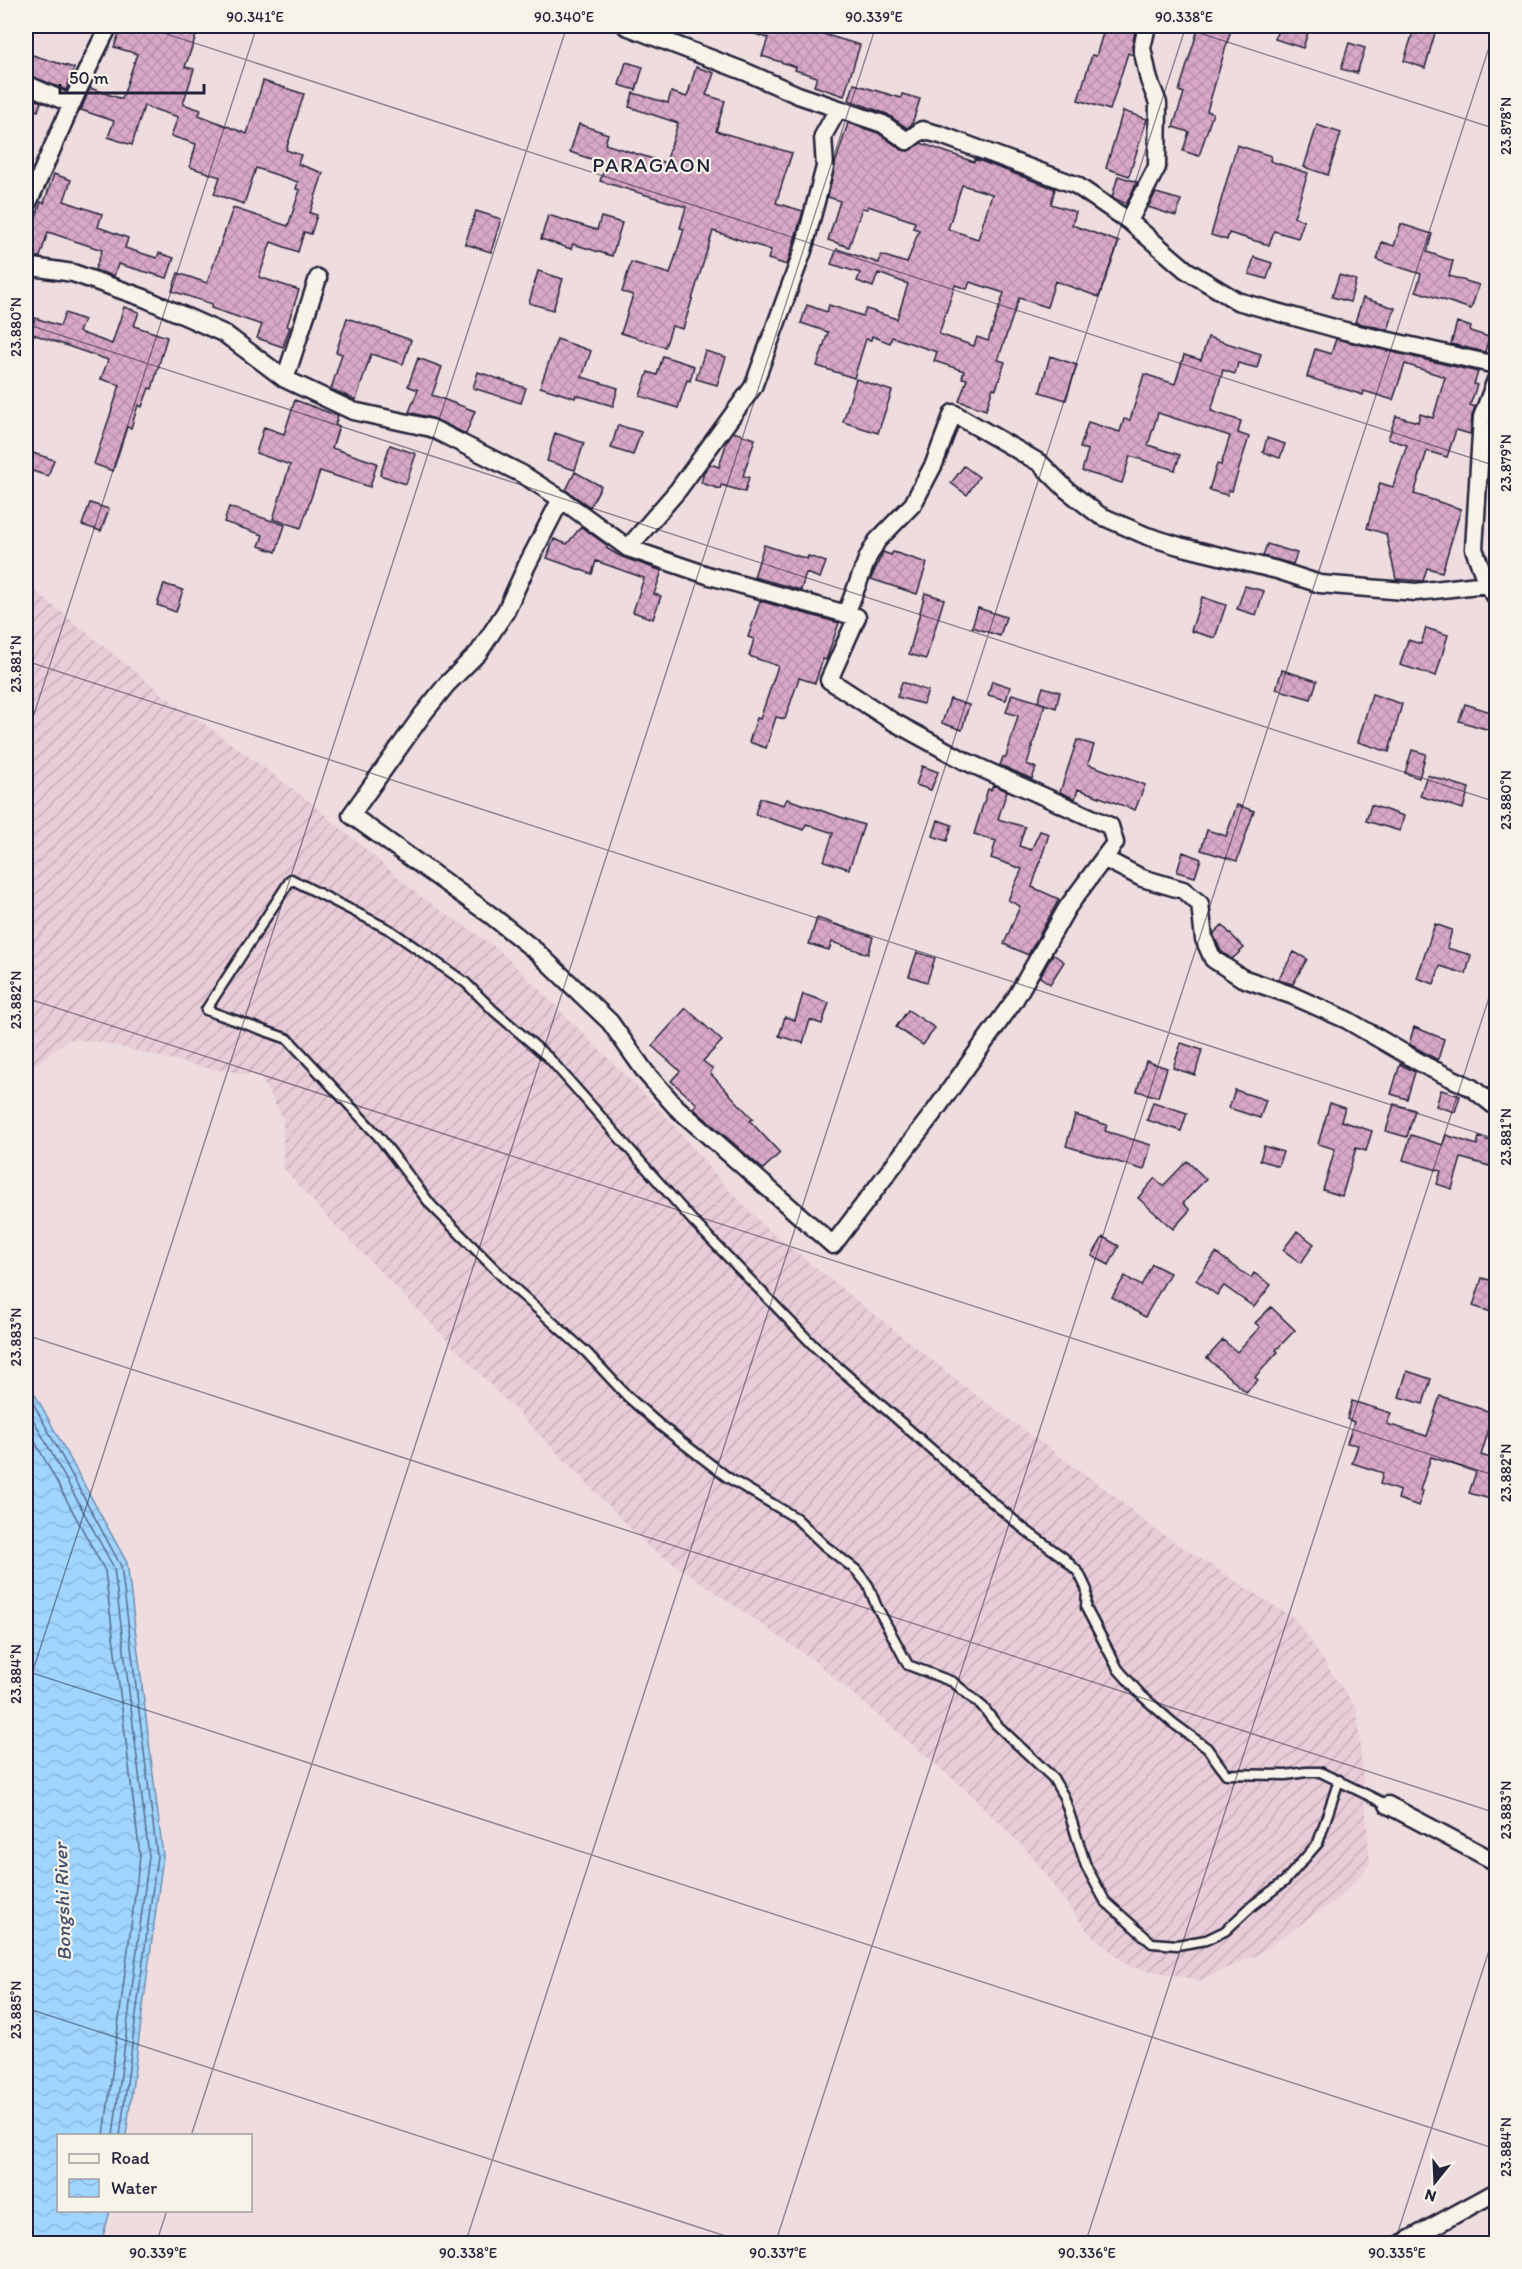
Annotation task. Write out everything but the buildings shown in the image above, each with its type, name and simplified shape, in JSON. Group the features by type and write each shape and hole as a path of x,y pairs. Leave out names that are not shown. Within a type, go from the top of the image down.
{"street":[{"path":"26,207 85,71 109,26"},
{"path":"626,26 838,110 883,124 907,141 922,130 1076,185 1129,221 1186,270 1237,301 1345,331 1497,365"},
{"path":"1129,221 1157,167 1158,104 1149,80 1142,48 1147,26"},
{"path":"26,84 71,104"},
{"path":"628,548 678,489 753,387 803,251 825,167 823,136 838,110"},
{"path":"26,266 73,273 144,298 225,334 285,379 353,411 431,428 522,474 561,499 628,548 710,576 857,617 829,680 892,721 965,760 1110,826 1115,843 1106,859 1067,908 1014,1001 938,1108 833,1245 676,1107 646,1073 610,1022 537,952 492,916 351,815 423,714 447,684 478,652 506,611 526,565 561,499"},
{"path":"285,379 318,278"},
{"path":"846,614 868,557 877,541 913,504 934,464 953,413 1040,463 1067,490 1099,515 1169,543 1276,570 1320,584 1416,592 1492,591 1474,549 1489,419 1497,380"},
{"path":"1106,859 1142,878 1183,890 1200,904 1204,939 1213,959 1242,978 1292,995 1347,1020 1426,1066 1472,1088 1497,1107"},
{"path":"1388,1805 1494,1856"},
{"path":"1401,2244 1497,2192"}],"lane":[{"path":"1339,1780 1318,1843 1286,1881 1253,1905 1225,1931 1206,1941 1177,1945 1152,1943 1105,1901 1086,1866 1064,1797 1053,1778 996,1724 982,1707 953,1682 908,1665 868,1585 856,1570 825,1546 796,1518 727,1477 661,1426 628,1397 587,1353 513,1287 431,1205 380,1138 288,1039 206,1010 291,879 390,930 466,983 494,1011 549,1058 693,1221 815,1347 971,1484 1024,1529 1064,1558 1079,1573 1087,1590 1086,1608 1118,1669 1141,1695 1173,1723 1208,1748 1226,1774 1286,1775 1320,1772 1339,1780 1388,1805"}],"shaded area":[{"path":"26,584 184,711 305,798 420,896 498,949 663,1113 728,1189 767,1229 977,1396 1112,1494 1154,1529 1295,1619 1357,1710 1370,1864 1343,1895 1258,1954 1201,1980 1130,1967 1088,1932 1030,1854 966,1790 813,1660 647,1545 330,1220 283,1168 283,1119 260,1076 202,1067 99,1042 69,1039 26,1071"}],"water":[{"name":"Bongshi River","path":"26,1378 127,1563 163,1856 126,2134 57,2134 57,2212 110,2212 101,2243 26,2243"}],"district":[{"name":"PARAGAON","path":"652,165"}]}
